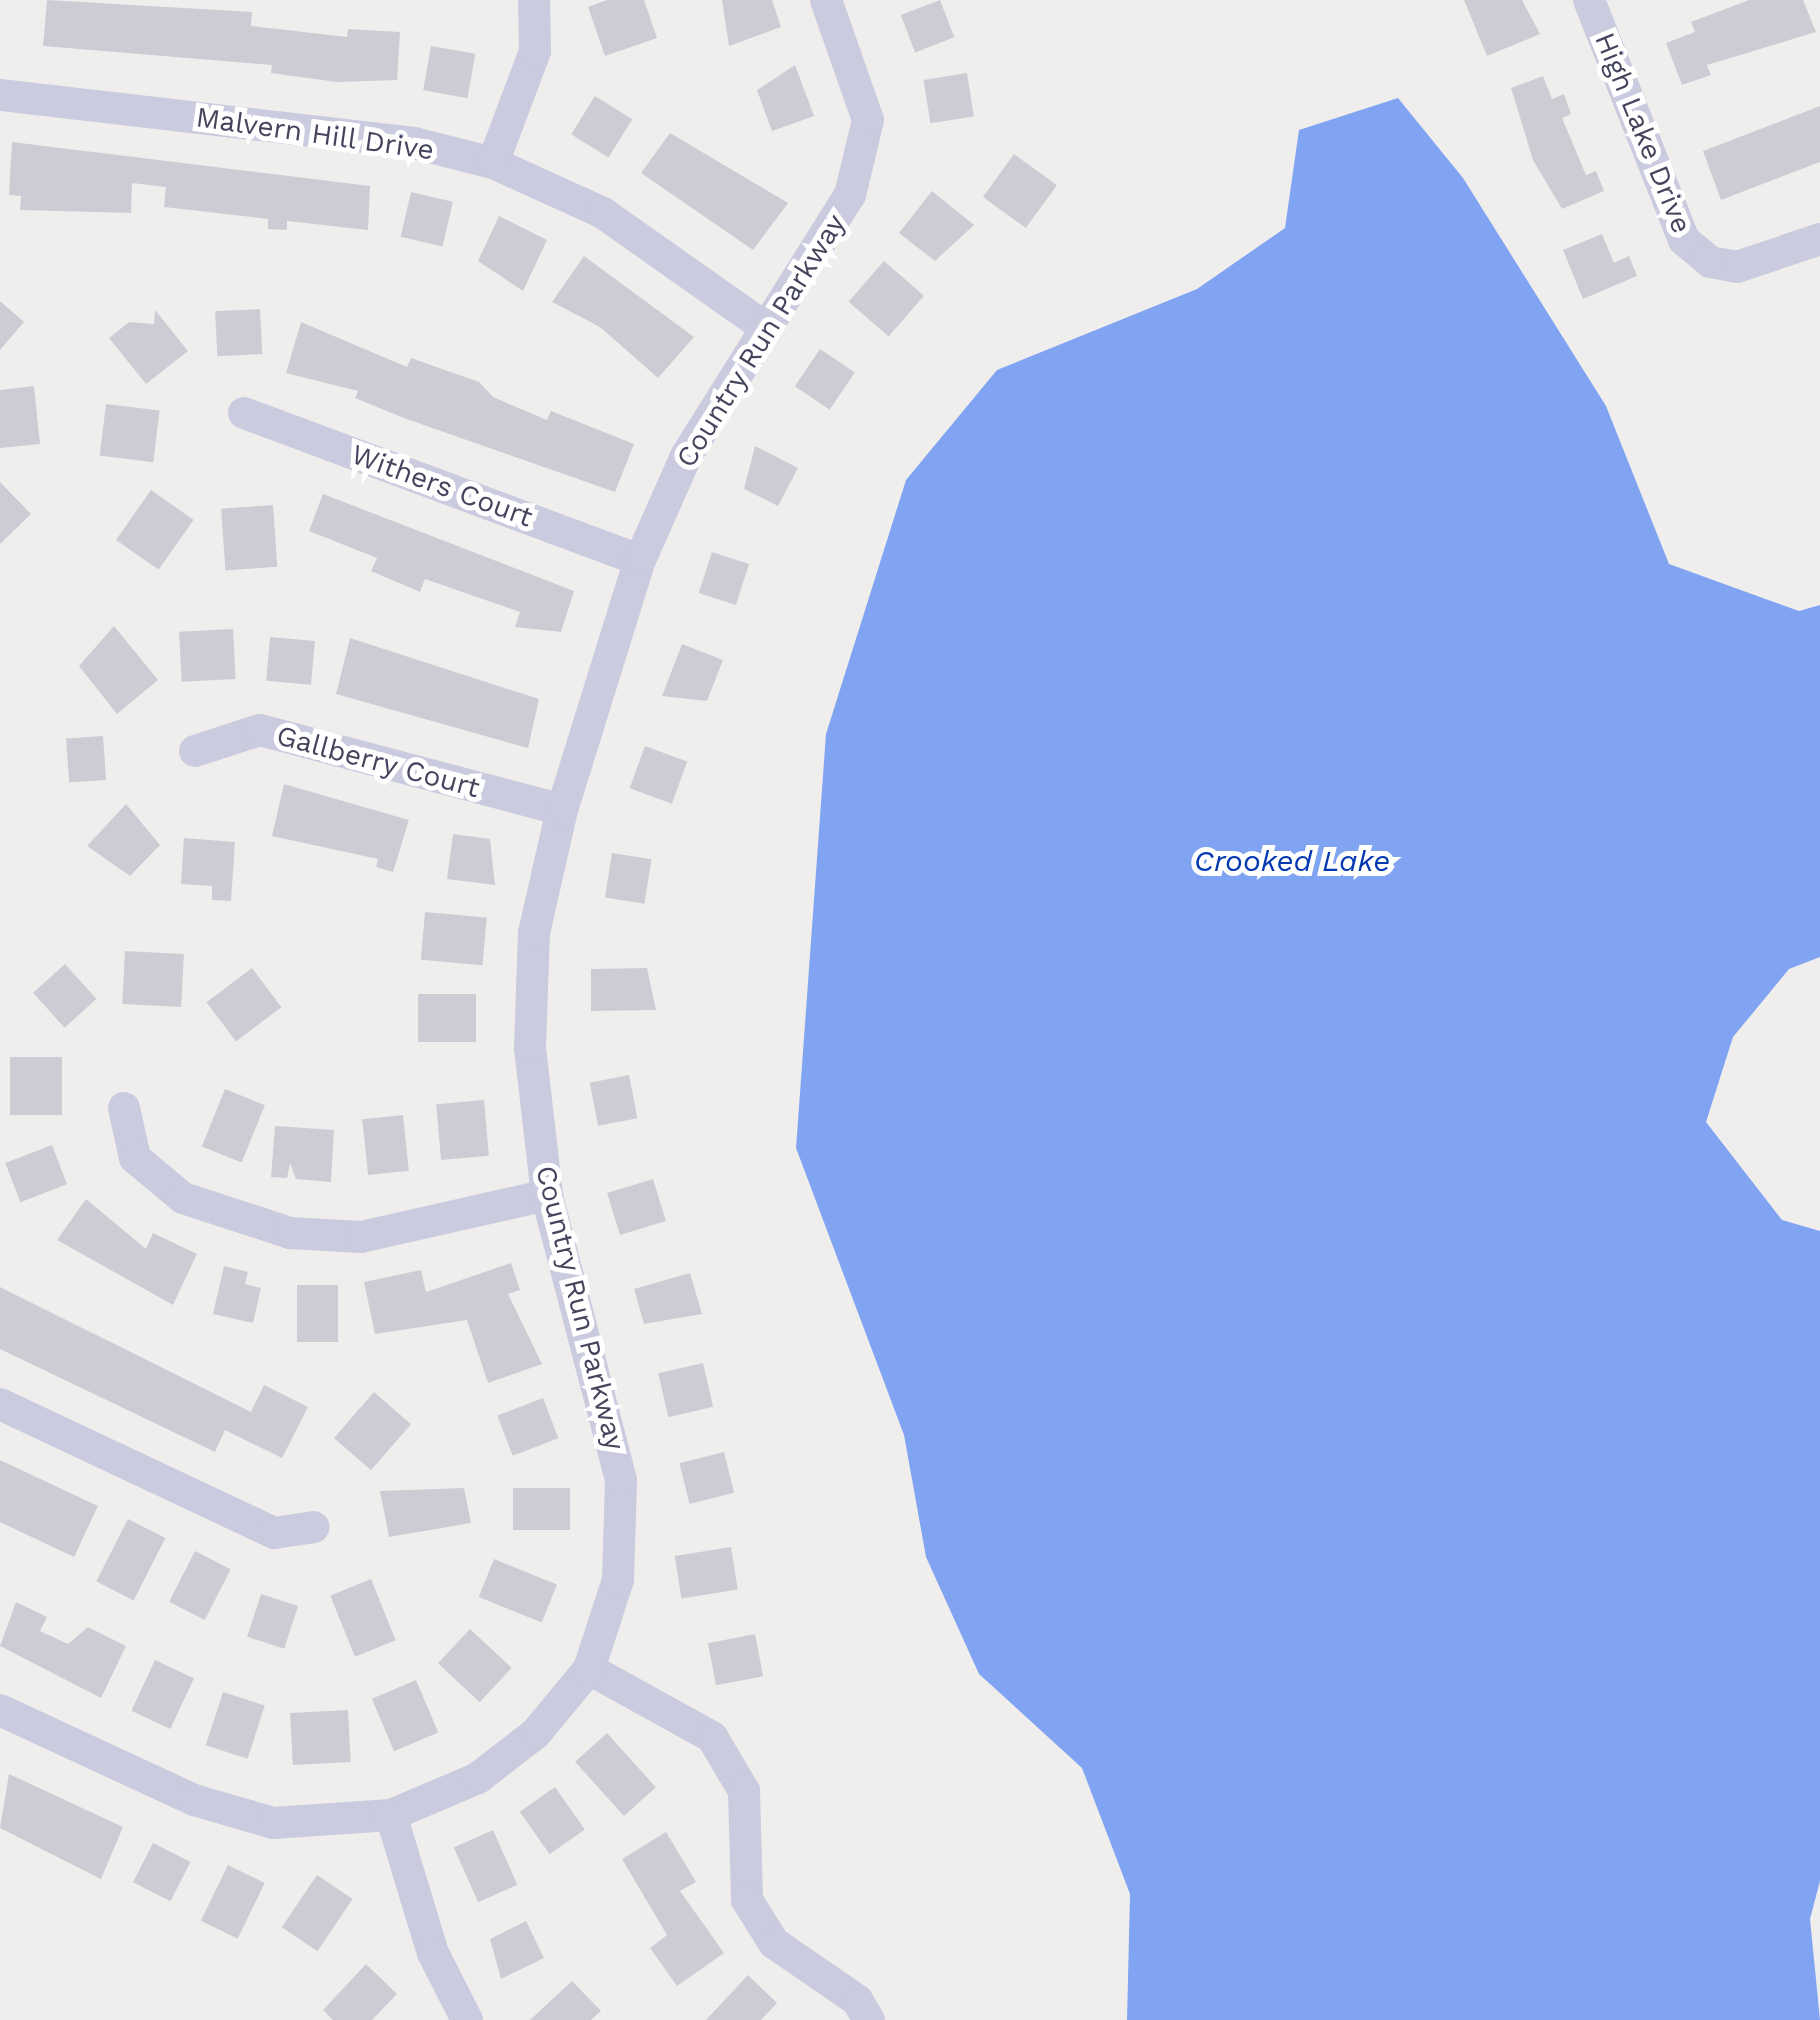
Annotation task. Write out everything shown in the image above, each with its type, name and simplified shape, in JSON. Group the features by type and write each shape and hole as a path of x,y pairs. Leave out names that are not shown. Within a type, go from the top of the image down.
{"street":[{"path":"493,163 535,52 534,0"},
{"name":"Country Run Parkway","path":"0,1710 194,1800 274,1823 391,1815 478,1778 536,1733 589,1669 618,1580 621,1480 547,1195 530,1047 534,933 562,810 640,560 686,456 763,326 850,195 868,120 826,0"},
{"name":"High Lake Drive","path":"1596,2 1684,240 1710,262 1737,266 1820,240"},
{"name":"Malvern Hill Drive","path":"0,95 414,143 493,163 603,214 763,326"},
{"name":"Withers Court","path":"244,413 640,560"},
{"name":"Gallberry Court","path":"194,751 260,730 562,810"},
{"path":"124,1108 135,1158 184,1198 290,1234 361,1237 547,1195"},
{"path":"0,1404 274,1533 314,1528"},
{"path":"589,1669 712,1737 744,1790 747,1900 774,1942 858,2000 869,2020"},
{"path":"391,1815 433,1953 467,2020"}],"water":[{"name":"Crooked Lake","path":"1398,98 1463,178 1606,406 1669,564 1799,611 1820,605 1820,957 1789,969 1733,1037 1706,1122 1782,1220 1820,1231 1820,1881 1810,1919 1820,2020 1127,2020 1130,1894 1082,1768 979,1674 926,1557 904,1435 796,1148 826,734 906,480 997,370 1197,289 1285,228 1299,130"}],"building":[{"path":"47,0 252,12 251,26 347,37 348,29 400,32 397,80 337,82 271,73 272,65 43,46"},
{"path":"607,0 644,0 657,38 605,56 588,7"},
{"path":"722,0 772,0 781,27 729,46"},
{"path":"940,0 954,37 915,52 901,15"},
{"path":"1464,0 1522,0 1540,34 1487,56"},
{"path":"1749,0 1803,0 1816,32 1707,65 1711,75 1682,85 1666,43 1695,32 1691,22"},
{"path":"431,46 475,54 468,98 423,90"},
{"path":"795,65 814,116 772,131 757,90"},
{"path":"967,73 974,116 930,123 924,80"},
{"path":"1543,76 1552,99 1564,94 1571,114 1562,118 1586,175 1596,171 1604,191 1562,209 1533,160 1511,88"},
{"path":"595,96 632,119 608,157 571,134"},
{"path":"1820,106 1820,162 1721,200 1703,151"},
{"path":"670,133 788,203 753,250 641,173"},
{"path":"12,142 370,186 368,230 287,221 287,230 268,229 268,219 164,207 166,187 132,183 131,213 20,210 21,196 9,195"},
{"path":"1014,154 1057,185 1026,228 983,197"},
{"path":"932,191 974,225 935,261 899,233"},
{"path":"411,192 453,202 443,246 401,237"},
{"path":"499,216 547,240 523,291 478,261"},
{"path":"1602,234 1614,263 1629,256 1637,276 1583,299 1563,250"},
{"path":"584,256 694,337 658,378 600,327 552,302"},
{"path":"884,261 924,296 889,337 849,302"},
{"path":"0,301 24,322 0,350"},
{"path":"260,309 262,354 217,356 215,311"},
{"path":"155,310 188,351 146,384 109,338 129,322 154,324"},
{"path":"301,322 407,367 411,358 479,382 493,397 547,420 551,411 634,444 615,492 404,418 355,398 358,391 286,373"},
{"path":"820,349 855,372 830,410 795,386"},
{"path":"34,386 40,444 0,448 0,390"},
{"path":"106,404 160,411 153,462 100,456"},
{"path":"755,446 798,468 778,506 744,489"},
{"path":"0,482 31,514 0,544"},
{"path":"151,490 194,520 159,570 116,540"},
{"path":"323,494 574,591 561,632 515,627 520,612 425,579 420,592 371,571 377,558 309,531"},
{"path":"273,505 277,567 225,570 221,509"},
{"path":"712,552 749,564 736,605 699,593"},
{"path":"114,626 158,680 117,714 79,666"},
{"path":"233,629 236,679 182,682 179,632"},
{"path":"270,637 315,641 311,685 266,681"},
{"path":"350,638 539,699 528,748 336,694"},
{"path":"682,644 723,660 707,701 662,696"},
{"path":"103,736 106,780 69,782 66,739"},
{"path":"645,746 687,761 672,804 630,788"},
{"path":"284,784 409,820 393,872 376,867 378,859 272,836"},
{"path":"126,804 160,845 130,876 87,846"},
{"path":"453,834 490,839 495,885 447,879"},
{"path":"184,838 235,842 231,901 212,900 212,886 181,884"},
{"path":"612,853 652,859 644,904 605,897"},
{"path":"425,912 487,917 483,965 421,960"},
{"path":"125,951 184,954 181,1007 122,1004"},
{"path":"65,964 96,999 64,1028 33,993"},
{"path":"252,968 281,1007 236,1041 206,1002"},
{"path":"647,968 656,1010 591,1011 591,969"},
{"path":"418,994 476,994 476,1042 418,1042"},
{"path":"10,1057 62,1057 62,1115 10,1115"},
{"path":"629,1075 637,1118 598,1126 590,1083"},
{"path":"225,1089 265,1105 242,1163 202,1146"},
{"path":"484,1100 489,1156 441,1160 436,1104"},
{"path":"403,1115 409,1171 368,1175 362,1119"},
{"path":"275,1126 334,1130 331,1182 296,1179 290,1163 287,1178 271,1177"},
{"path":"52,1145 67,1184 20,1202 5,1163"},
{"path":"653,1179 666,1221 620,1235 607,1193"},
{"path":"86,1199 146,1249 153,1233 197,1254 173,1305 57,1240"},
{"path":"511,1263 520,1290 508,1294 542,1364 488,1383 467,1320 375,1334 364,1282 421,1270 426,1292"},
{"path":"224,1266 248,1272 245,1284 261,1288 253,1323 213,1314"},
{"path":"690,1273 702,1314 644,1324 634,1289"},
{"path":"297,1285 338,1285 338,1342 297,1342"},
{"path":"0,1287 251,1412 264,1385 308,1407 282,1458 225,1430 215,1452 0,1349"},
{"path":"703,1363 713,1407 668,1417 658,1373"},
{"path":"374,1392 411,1424 371,1470 334,1438"},
{"path":"543,1398 558,1438 513,1456 497,1416"},
{"path":"724,1452 734,1493 690,1504 679,1463"},
{"path":"0,1460 98,1506 74,1557 0,1522"},
{"path":"464,1488 471,1523 389,1537 380,1491"},
{"path":"513,1488 570,1488 570,1530 513,1530"},
{"path":"128,1519 165,1538 134,1600 96,1581"},
{"path":"731,1547 738,1589 681,1598 675,1556"},
{"path":"195,1551 231,1569 205,1620 169,1602"},
{"path":"494,1559 557,1584 542,1622 479,1597"},
{"path":"371,1579 396,1640 355,1657 330,1595"},
{"path":"261,1594 298,1606 284,1649 247,1637"},
{"path":"16,1602 47,1617 40,1631 68,1644 88,1627 126,1646 101,1698 0,1646"},
{"path":"470,1629 512,1668 480,1702 438,1663"},
{"path":"755,1634 763,1676 716,1685 708,1643"},
{"path":"155,1660 194,1678 170,1729 131,1711"},
{"path":"416,1680 438,1732 394,1751 372,1699"},
{"path":"223,1692 265,1706 248,1759 206,1745"},
{"path":"348,1710 351,1762 293,1765 290,1713"},
{"path":"607,1733 656,1787 624,1816 575,1762"},
{"path":"9,1774 123,1827 101,1879 0,1828"},
{"path":"555,1787 585,1830 550,1854 520,1812"},
{"path":"493,1830 517,1885 478,1902 454,1847"},
{"path":"666,1832 696,1882 680,1891 724,1953 677,1986 650,1948 667,1935 622,1859"},
{"path":"153,1843 190,1862 170,1901 133,1882"},
{"path":"228,1865 265,1883 238,1939 201,1921"},
{"path":"317,1875 353,1899 317,1951 282,1927"},
{"path":"526,1921 544,1958 501,1979 490,1939"},
{"path":"366,1964 397,1994 372,2020 333,2020 323,2010"},
{"path":"748,1975 777,2003 761,2020 706,2020"},
{"path":"572,1981 601,2011 591,2020 530,2020"}]}
